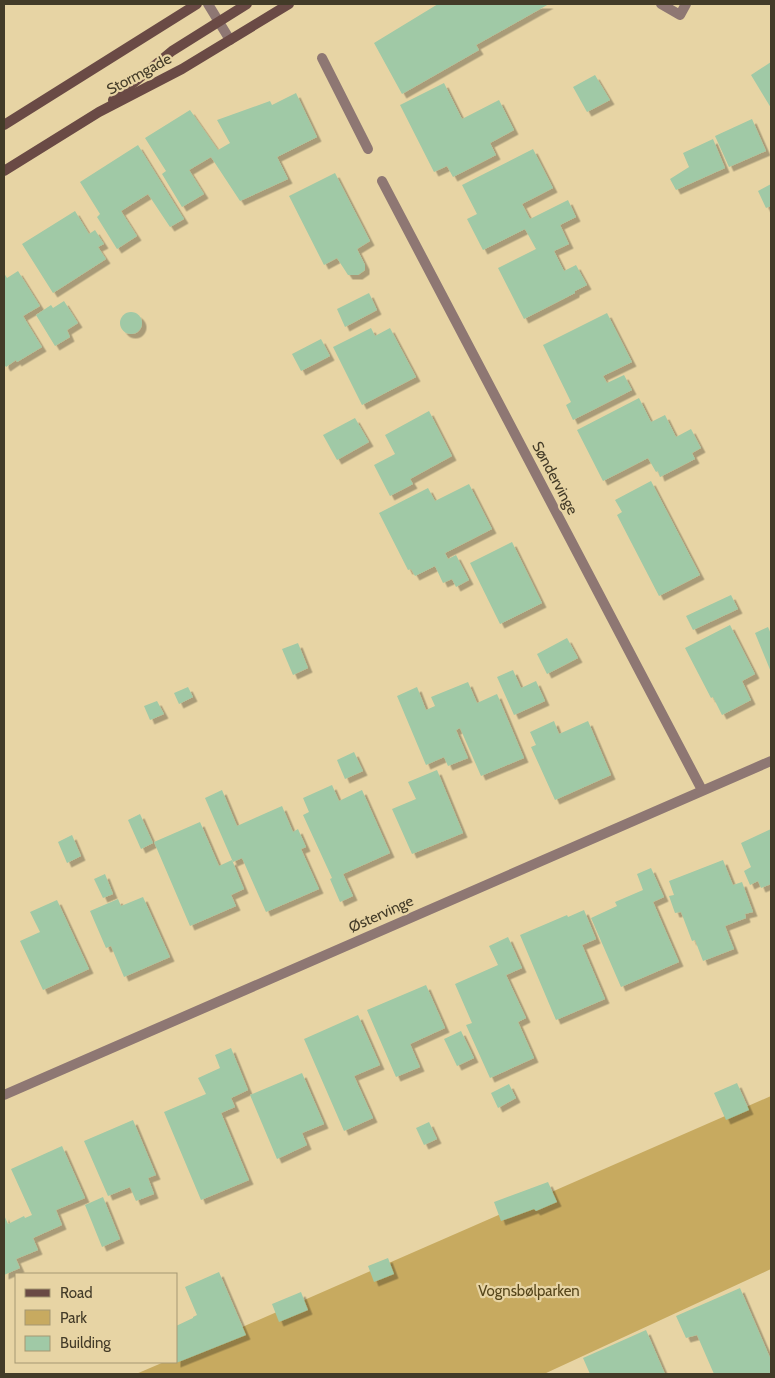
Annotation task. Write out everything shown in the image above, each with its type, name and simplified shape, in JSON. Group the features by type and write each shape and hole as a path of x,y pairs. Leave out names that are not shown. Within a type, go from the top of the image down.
{"street":[{"name":"Stormgade","path":"4,125 197,4"},
{"path":"208,4 230,40"},
{"path":"99,112 172,51 247,4"},
{"name":"Stormgade","path":"4,171 99,112 182,69 289,4"},
{"path":"661,4 680,15 686,4"},
{"path":"322,58 368,149"},
{"name":"Søndervinge","path":"382,180 702,790"},
{"name":"Østervinge","path":"4,1095 771,761"}],"green space":[{"name":"Vognsbølparken","path":"771,1096 771,1269 544,1374 136,1374 162,1363 178,1363 178,1355"}],"building":[{"path":"438,4 549,4 476,45 479,50 402,94 374,43"},
{"path":"771,62 771,108 751,75"},
{"path":"595,75 610,100 587,112 573,87"},
{"path":"444,83 462,119 499,100 514,130 490,143 496,155 453,177 447,166 434,172 400,105"},
{"path":"296,93 317,137 277,157 288,179 240,201 211,157 189,170 204,194 182,207 162,174 166,171 145,138 190,110 218,150 230,143 217,120 270,101 272,105"},
{"path":"752,119 766,151 729,167 715,136"},
{"path":"713,139 725,168 676,190 670,179 689,167 683,153"},
{"path":"138,145 184,219 170,227 148,194 121,211 137,236 117,249 97,217 100,214 80,182"},
{"path":"533,149 553,188 522,204 530,219 568,200 576,217 560,225 569,244 554,251 564,271 576,265 587,285 524,319 498,268 536,249 525,229 483,250 467,219 477,214 462,185"},
{"path":"335,173 370,241 357,249 365,265 365,270 358,275 348,275 337,258 324,265 289,196"},
{"path":"771,184 771,206 766,208 758,191"},
{"path":"75,211 89,234 95,230 104,244 98,247 106,259 53,293 22,244"},
{"path":"18,271 40,306 23,316 42,347 6,367 4,364 4,273 7,278"},
{"path":"369,293 377,310 345,327 337,309"},
{"path":"64,301 78,323 67,330 70,337 55,346 36,315 51,305 53,308"},
{"path":"131,312 139,315 142,323 139,331 131,334 123,331 120,323 123,315"},
{"path":"607,313 632,362 603,376 607,383 624,375 632,390 573,420 566,405 571,402 543,345"},
{"path":"371,328 375,336 390,328 416,377 362,405 333,347"},
{"path":"321,339 330,356 301,371 292,354"},
{"path":"639,398 651,422 665,415 676,437 691,429 701,448 692,453 695,459 660,477 658,471 656,472 648,458 603,481 577,430"},
{"path":"429,411 452,456 410,479 413,484 390,496 374,465 395,454 385,435"},
{"path":"355,418 369,442 337,460 323,435"},
{"path":"651,481 700,575 659,596 617,515 622,512 615,500"},
{"path":"469,484 492,529 445,553 448,559 456,555 469,580 456,587 452,579 443,583 435,566 415,576 411,569 408,570 379,513 428,488 435,501"},
{"path":"512,542 542,603 500,624 470,563"},
{"path":"731,595 738,609 693,630 686,616"},
{"path":"730,625 755,674 742,681 751,700 722,715 685,648"},
{"path":"768,627 771,634 771,672 755,633"},
{"path":"567,638 578,658 547,674 537,654"},
{"path":"298,643 308,668 293,675 282,649"},
{"path":"513,670 521,688 536,681 545,701 514,715 497,677"},
{"path":"468,682 477,703 497,694 524,758 481,776 460,728 456,730 468,758 448,766 444,757 426,765 397,696 417,687 426,710 435,706 431,697"},
{"path":"188,687 193,697 179,704 174,693"},
{"path":"157,701 164,714 150,720 144,706"},
{"path":"554,721 559,734 588,721 611,775 555,800 531,747 536,745 530,732"},
{"path":"354,752 363,771 345,779 337,760"},
{"path":"437,770 463,833 412,854 392,809 416,799 408,782"},
{"path":"332,785 339,801 362,790 390,853 343,874 353,896 340,902 330,879 332,878 303,815 309,812 303,798"},
{"path":"222,790 237,826 282,806 293,832 298,829 306,847 301,849 319,889 266,912 242,858 233,862 205,798"},
{"path":"140,814 153,843 141,849 128,820"},
{"path":"200,822 219,866 232,860 244,889 231,895 236,906 190,926 154,842"},
{"path":"771,829 771,884 761,888 758,881 750,885 744,871 751,867 741,843"},
{"path":"72,835 81,856 67,863 58,842"},
{"path":"723,860 733,885 742,882 753,912 745,914 746,918 725,926 734,949 703,961 695,940 692,941 681,912 675,913 669,896 674,895 669,881"},
{"path":"651,868 664,897 653,902 679,962 621,987 591,918 617,906 615,902 643,890 637,874"},
{"path":"105,874 113,894 103,898 94,879"},
{"path":"143,897 170,957 124,977 111,946 106,948 90,911 118,899 121,906"},
{"path":"57,900 89,969 43,990 20,941 40,932 30,912"},
{"path":"584,910 596,939 582,945 605,999 556,1020 520,935 567,915 568,917"},
{"path":"508,937 522,968 506,975 526,1018 518,1022 534,1058 490,1078 466,1025 472,1023 455,984 498,965 489,946"},
{"path":"426,985 445,1028 410,1044 420,1067 396,1077 367,1010"},
{"path":"358,1015 380,1065 354,1076 373,1118 344,1131 304,1039"},
{"path":"461,1031 474,1058 457,1066 444,1039"},
{"path":"231,1048 248,1090 231,1098 235,1107 221,1113 249,1180 201,1200 164,1112 206,1094 198,1078 220,1068 215,1055"},
{"path":"302,1073 324,1124 302,1133 307,1145 277,1159 250,1095"},
{"path":"737,1083 749,1110 726,1120 714,1093"},
{"path":"509,1084 516,1098 498,1108 491,1093"},
{"path":"133,1120 156,1175 148,1178 154,1194 136,1201 130,1187 108,1196 84,1141"},
{"path":"429,1122 437,1139 424,1145 416,1128"},
{"path":"62,1146 85,1198 56,1210 62,1225 33,1238 38,1250 16,1259 20,1268 4,1275 4,1215 8,1224 24,1216 25,1218 32,1215 11,1169"},
{"path":"548,1182 557,1202 536,1211 534,1209 501,1221 494,1202"},
{"path":"103,1197 120,1239 102,1247 85,1205"},
{"path":"388,1258 394,1274 374,1282 368,1266"},
{"path":"219,1272 246,1335 178,1362 178,1325 197,1315 185,1287"},
{"path":"740,1288 771,1360 771,1374 714,1374 697,1335 686,1338 676,1316"},
{"path":"301,1292 308,1310 279,1322 272,1304"},
{"path":"646,1330 665,1374 590,1374 583,1358"}]}
